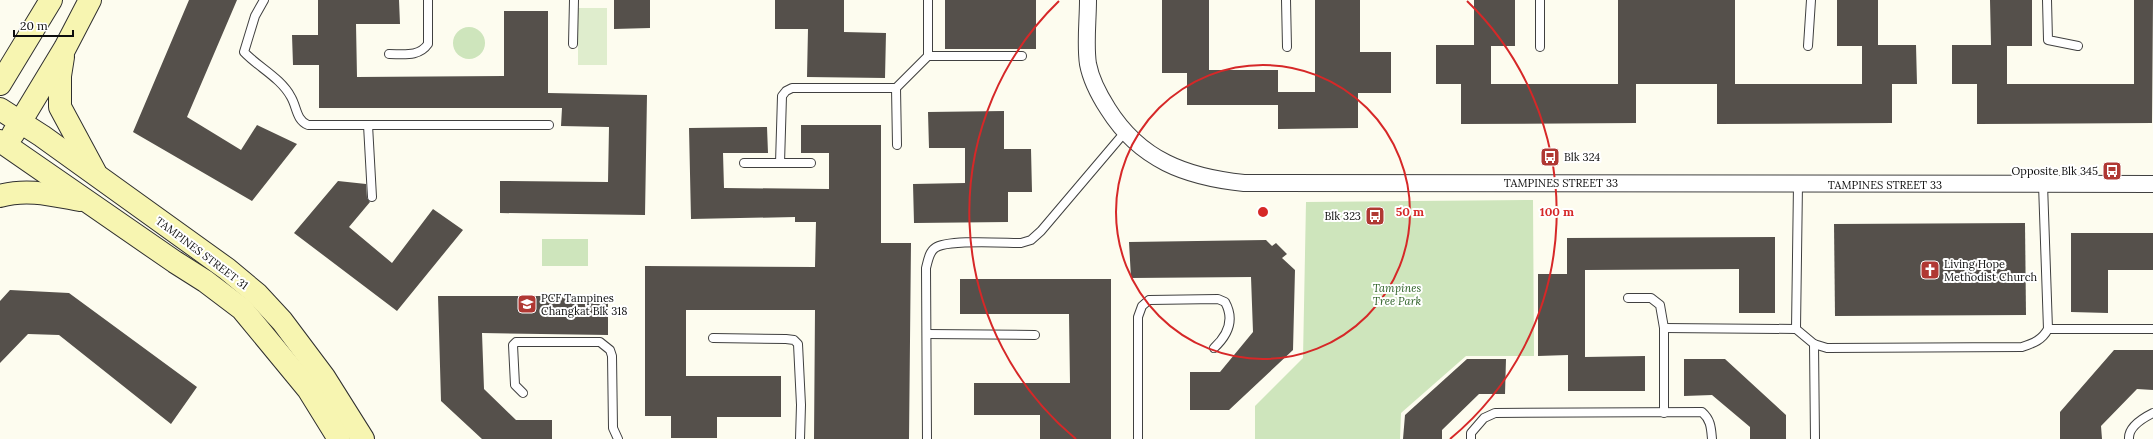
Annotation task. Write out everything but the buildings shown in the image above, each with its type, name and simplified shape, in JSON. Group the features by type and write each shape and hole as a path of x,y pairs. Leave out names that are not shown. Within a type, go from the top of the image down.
{"main road":[{"path":"0,84 51,0"},
{"path":"2,146 20,122 65,48 90,0"},
{"path":"65,48 60,76 60,107 98,178"},
{"name":"TAMPINES STREET 31","path":"0,109 227,268 257,294 292,333 324,377 363,439"},
{"name":"TAMPINES STREET 31","path":"2,146 89,202 205,281 242,309 308,389 339,439"},
{"path":"0,196 15,192 41,193 89,202"}],"street":[{"name":"TAMPINES STREET 33","path":"1088,0 1088,64 1100,98 1131,140 1148,152 1186,172 1203,178 1244,183 1916,185 2153,184"}],"lane":[{"path":"264,0 255,16 244,52 291,96 300,120 303,123 308,125 549,125"},
{"path":"389,54 418,54 428,44 428,0"},
{"path":"574,0 574,44"},
{"path":"928,0 928,56"},
{"path":"1286,0 1287,47"},
{"path":"1540,0 1540,48"},
{"path":"1808,46 1811,0"},
{"path":"2047,0 2048,40 2078,46"},
{"path":"780,163 782,96 786,91 792,88 896,88 928,56 1022,56"},
{"path":"896,88 897,144"},
{"path":"368,125 372,197"},
{"path":"927,439 926,268 929,256 934,248 949,244 1021,243 1031,240 1041,231 1125,132"},
{"path":"744,163 811,163"},
{"path":"1796,329 1798,184"},
{"path":"1664,328 1796,329 1814,344 1827,348 2022,347 2043,337 2048,329 2043,184"},
{"path":"1628,298 1651,298 1660,305 1664,328 1664,413"},
{"path":"1138,439 1138,317 1142,306 1149,300 1218,299 1225,302 1230,318 1229,327 1224,339 1214,348"},
{"path":"2048,329 2153,329"},
{"path":"927,334 1035,335"},
{"path":"713,338 786,339 794,340 798,344 801,404 800,439"},
{"path":"522,392 515,385 513,345 516,342 600,342 610,350 612,356 613,428 618,439"},
{"path":"1814,344 1815,439"},
{"path":"1471,439 1471,433 1484,418 1495,413 1702,412 1707,416 1711,424 1712,439"},
{"path":"2128,439 2132,428 2153,413"}],"green space":[{"path":"578,8 607,8 607,65 578,65"},
{"path":"466,27 472,27 482,34 485,43 484,49 478,56 472,59 466,59 456,52 453,46 453,40 460,30"},
{"name":"Tampines Tree Park","path":"1533,200 1534,356 1466,356 1401,413 1400,439 1255,439 1255,406 1303,358 1306,202"},
{"path":"542,239 588,239 588,266 542,266"}],"place":[{"name":"Blk 324","path":"1550,157"},
{"name":"Opposite Blk 345","path":"2112,171"},
{"name":"Blk 323","path":"1375,216"},
{"name":"Living Hope Methodist Church","path":"1930,270"},
{"name":"PCF Tampines Changkat Blk 318","path":"527,304"}]}
